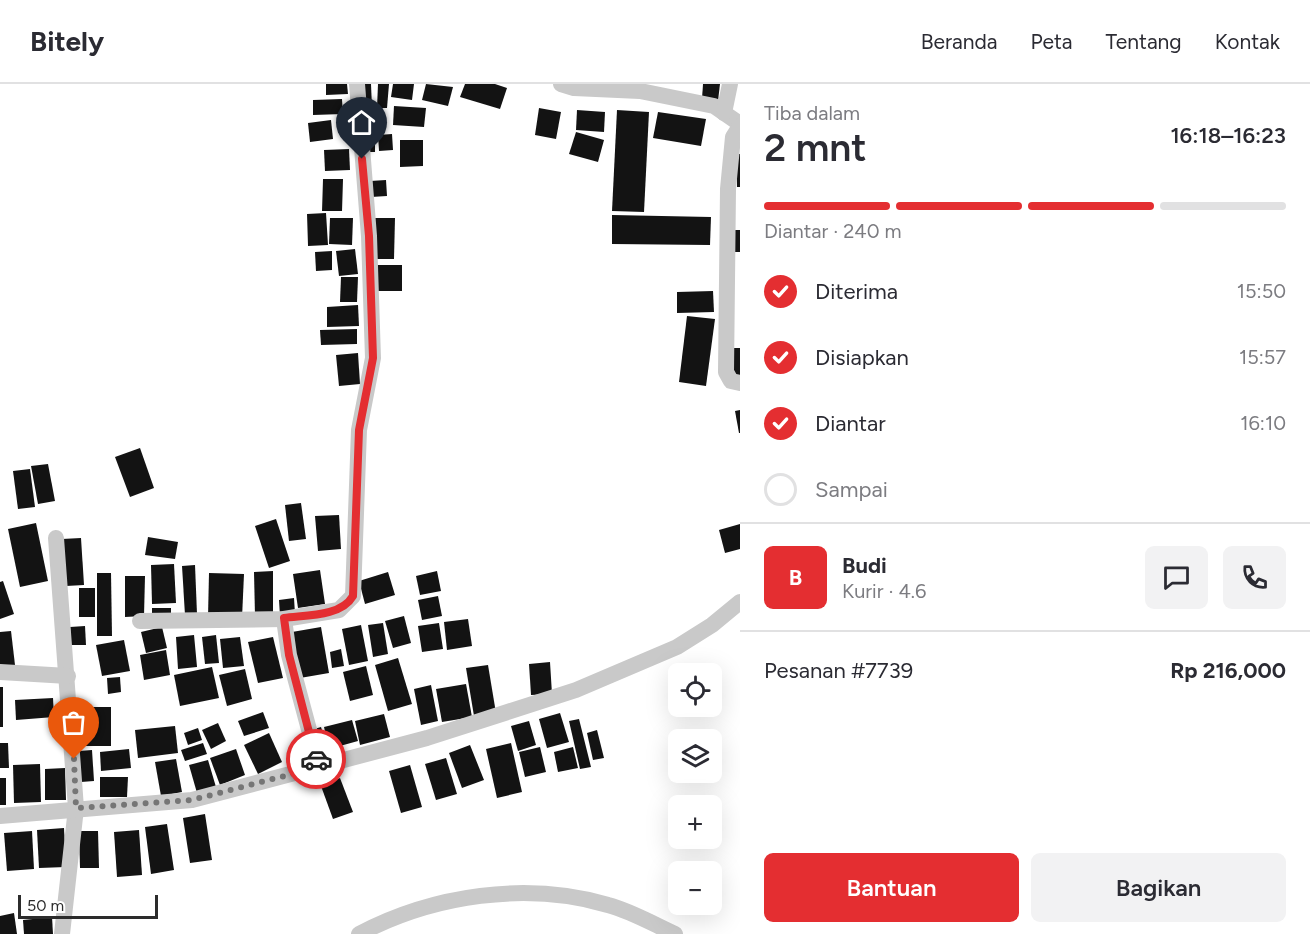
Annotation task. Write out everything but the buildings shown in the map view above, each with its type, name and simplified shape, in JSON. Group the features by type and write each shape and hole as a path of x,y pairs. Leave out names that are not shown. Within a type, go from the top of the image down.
{"street":[{"path":"140,621 284,618 339,610 349,604 353,596 359,430 373,358 369,236 357,84"},
{"path":"561,84 574,88 640,91 714,106 740,125 733,137 728,189 726,372 730,381 740,383"},
{"path":"724,113 730,84"},
{"path":"56,538 76,808 62,934"},
{"path":"0,816 192,800 427,738 576,690 677,647 712,625 740,602"},
{"path":"284,618 289,655 319,767"},
{"path":"0,672 68,676"},
{"path":"359,934 389,918 449,900 499,894 558,895 609,905 675,934"}],"way so far":[{"path":"74,759 76,808 192,800 319,767 316,759"}],"route":[{"path":"316,759 289,655 284,618 339,610 349,604 353,596 359,430 373,358 369,236 362,159"}]}
